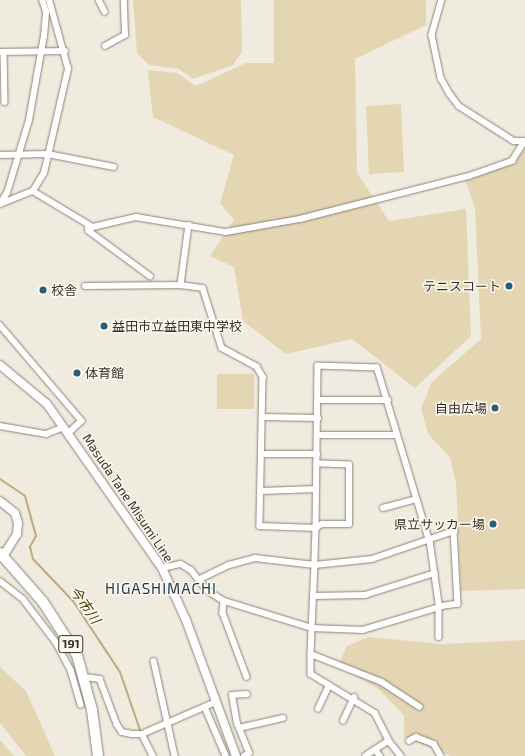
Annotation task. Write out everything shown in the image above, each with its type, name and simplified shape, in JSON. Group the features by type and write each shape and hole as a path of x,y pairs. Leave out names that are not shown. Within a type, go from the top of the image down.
{"highway":[{"name":"191","path":"2,555 62,628 84,677 98,756"}],"main road":[{"name":"Masuda Tane Misumi Line","path":"0,365 47,404 67,430 162,568 186,620 236,756"},
{"path":"0,501 15,513 18,523 17,534 2,555"}],"street":[{"path":"0,204 7,193 29,120 46,12 42,0"},
{"path":"0,204 33,191 40,184 48,154 68,69 49,0"},
{"path":"99,0 104,12"},
{"path":"105,46 125,36 124,0"},
{"path":"442,0 432,35 441,78 450,94 459,106 514,141 525,141"},
{"path":"5,102 2,52 64,51"},
{"path":"33,191 88,225 106,225 136,217 226,232 307,217 494,167 512,160 525,141"},
{"path":"0,155 48,154 114,167"},
{"path":"88,225 89,231 150,276"},
{"path":"181,285 189,225"},
{"path":"85,286 181,285 203,288 222,348 257,367 263,377 260,526 316,528 322,524 348,524 349,466 317,464"},
{"path":"0,325 82,421 67,430 46,434 0,426"},
{"path":"401,756 389,741 375,713 354,698 311,674 316,528 318,366 377,368 388,400 435,573 439,607 439,637"},
{"path":"318,400 388,400"},
{"path":"262,417 318,418"},
{"path":"317,434 397,435"},
{"path":"261,454 317,454"},
{"path":"261,491 316,489"},
{"path":"383,508 416,499"},
{"path":"162,568 181,564 224,601 312,628 363,630 439,607 458,604 454,531 372,559 315,565 255,558 229,565 200,580"},
{"path":"313,596 365,595 435,573"},
{"path":"0,581 23,599 56,642 71,670 81,705"},
{"path":"224,601 223,613 247,677"},
{"path":"311,654 382,682 420,707"},
{"path":"154,661 170,721 176,756"},
{"path":"84,677 100,679 122,732 142,734 216,702"},
{"path":"318,709 329,685"},
{"path":"244,756 249,753 239,728 232,695 247,694"},
{"path":"343,721 354,698"},
{"path":"205,707 226,756"},
{"path":"239,728 283,718"},
{"path":"142,734 153,756"},
{"path":"409,741 416,737 434,744 441,756"},
{"path":"366,756 389,741"},
{"path":"376,750 380,756"}],"shaded area":[{"path":"133,0 241,0 242,52 233,65 193,79 179,69 149,65 137,53"},
{"path":"274,0 426,0 426,25 355,59 357,173 389,221 466,209 471,336 415,388 352,339 286,354 243,321 234,267 210,256 234,220 220,203 234,155 153,117 148,70 177,73 196,86 246,63 274,63"},
{"path":"401,104 404,172 369,174 366,106"},
{"path":"525,149 525,589 461,591 456,483 450,457 428,434 421,408 432,382 481,339 475,208 465,180 513,164"},
{"path":"217,374 254,374 254,409 217,409"},
{"path":"368,637 443,644 525,640 525,756 451,756 404,737 404,715 377,688 338,666 347,646"},
{"path":"0,667 26,691 55,756 26,756 0,723"},
{"path":"0,740 14,756 0,756"}],"waterway":[{"name":"今市川","path":"0,479 25,496 36,536 30,547 33,559 73,601 120,672 141,733"}],"place":[{"name":"テニスコート","path":"509,286"},
{"name":"校舎","path":"43,290"},
{"name":"益田市立益田東中学校","path":"104,326"},
{"name":"体育館","path":"77,373"},
{"name":"自由広場","path":"495,408"},
{"name":"県立サッカー場","path":"493,524"}],"district":[{"name":"HIGASHIMACHI","path":"161,589"}]}
